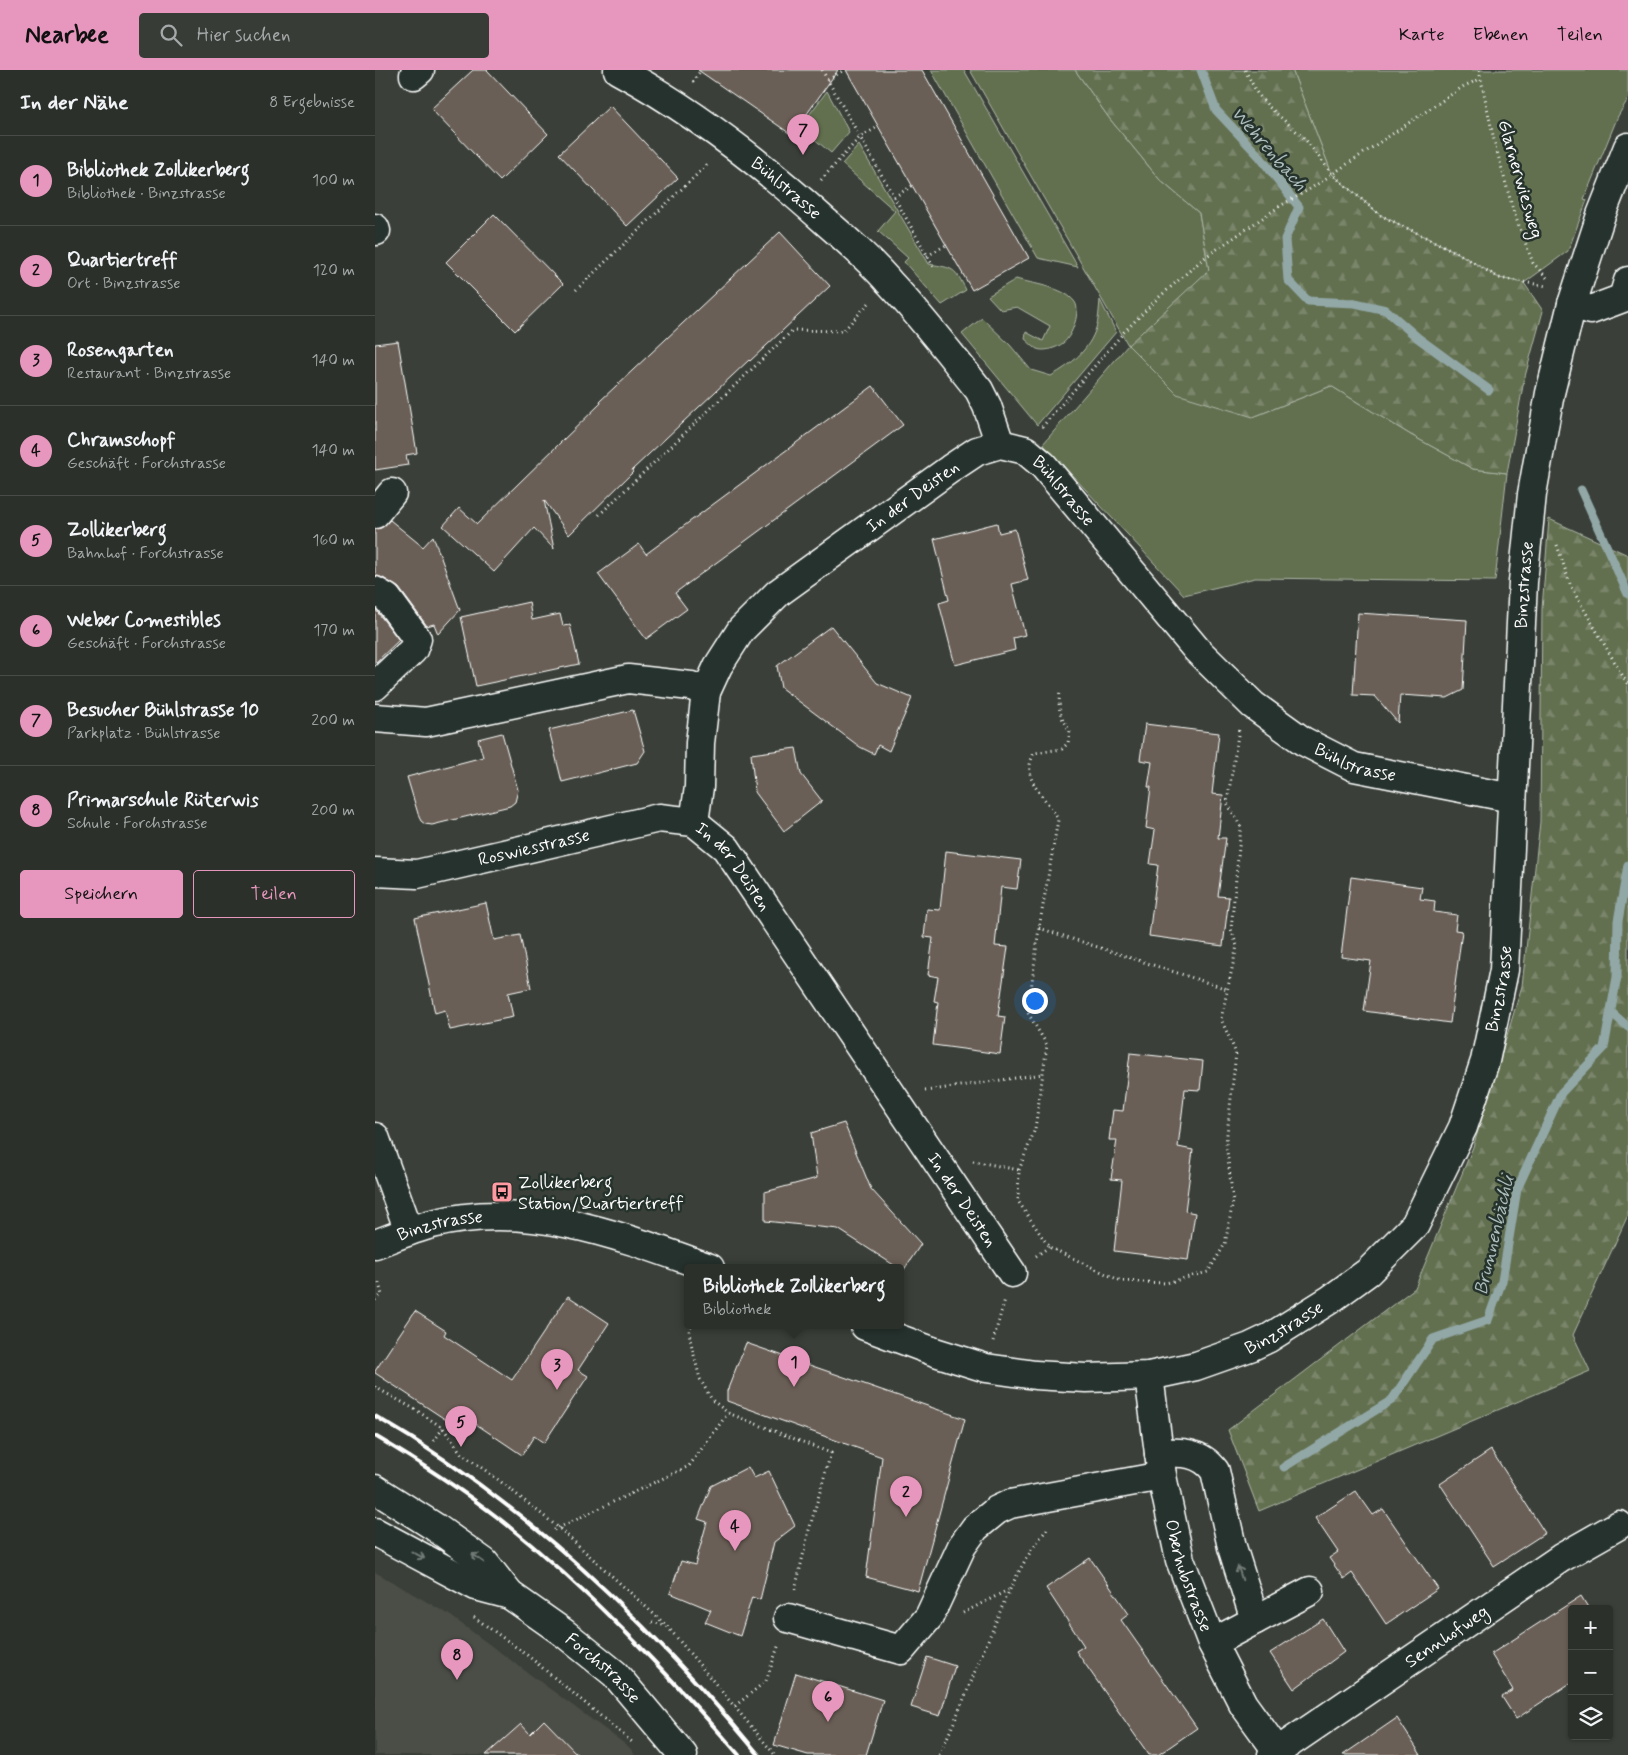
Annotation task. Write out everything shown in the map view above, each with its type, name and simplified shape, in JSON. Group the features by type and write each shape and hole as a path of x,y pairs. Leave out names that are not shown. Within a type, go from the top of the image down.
{"street":[{"name":"Bühlstrasse","path":"619,70 679,105 729,141 802,200 889,282 979,390 1013,447 1043,465 1197,650 1253,706 1303,741 1354,767 1512,798"},
{"name":"Binzstrasse","path":"873,1329 935,1352 986,1368 1035,1375 1086,1378 1149,1376 1196,1366 1250,1347 1269,1338 1331,1299 1368,1272 1415,1226 1463,1128 1485,1062 1504,970 1523,582 1532,494 1550,393 1573,301 1601,215 1628,147"},
{"path":"1573,301 1623,298 1628,281"},
{"path":"1573,301 1628,308"},
{"name":"In der Deisten","path":"1012,1273 726,848 694,822 699,787 700,743 706,692 718,666 741,630 778,593 977,450 1013,447"},
{"path":"375,514 393,493"},
{"path":"375,591 387,598 417,639 413,650 375,686"},
{"path":"375,718 426,722 628,679 691,686 706,692"},
{"name":"Roswiesstrasse","path":"375,872 417,874 659,818 694,822"},
{"path":"375,1137 409,1231"},
{"name":"Binzstrasse","path":"375,1244 433,1223 501,1215 568,1223 608,1232 698,1264"},
{"name":"Oberhubstrasse","path":"1149,1376 1160,1465 1180,1560 1211,1643 1243,1704 1276,1754"},
{"path":"788,1618 901,1650 929,1617 962,1546 975,1528 997,1510 1010,1504 1081,1490 1160,1465 1177,1452 1197,1456 1208,1462 1215,1471 1232,1547 1255,1620"},
{"name":"Forchstrasse","path":"375,1489 435,1527 485,1562 510,1595 564,1633 615,1674 683,1755"},
{"name":"Sennhofweg","path":"1276,1754 1561,1558 1619,1525"},
{"name":"Forchstrasse","path":"375,1532 475,1586 510,1595"},
{"path":"1211,1643 1310,1591"}],"path":[{"path":"822,70 935,269"},
{"path":"828,80 844,70"},
{"path":"1245,70 1257,93 1268,106 1305,139 1332,174 1380,215 1458,253 1499,278 1573,301"},
{"name":"Glarnerwiesweg","path":"1479,70 1494,140 1513,210 1533,263 1550,281"},
{"path":"1013,447 1035,435 1124,332 1157,299 1204,258 1464,86 1480,79"},
{"path":"802,200 860,137 878,127"},
{"path":"576,290 720,152 729,141"},
{"path":"894,197 912,186"},
{"path":"927,256 946,245"},
{"path":"599,515 793,330 843,331 889,282"},
{"path":"1571,587 1628,685"},
{"path":"1060,690 1058,706 1060,718 1070,731 1069,743 1062,748 1034,753 1029,762 1030,776 1035,786 1055,812 1058,820 1039,928 1029,1013 1047,1045 1035,1128 1019,1170 1018,1201 1049,1247 1121,1281 1166,1283 1208,1272 1225,1244 1233,1201 1226,1143 1236,1053 1221,1019 1237,946 1231,929 1241,827 1227,803 1238,736"},
{"path":"1039,928 1227,989"},
{"path":"894,1096 1043,1074"},
{"path":"933,1154 1019,1170"},
{"path":"375,1300 382,1295 379,1283"},
{"path":"689,1329 700,1379 712,1400 728,1413 831,1453 799,1570"},
{"path":"375,1387 443,1428 461,1454 496,1478 559,1528 667,1626 775,1755"},
{"path":"554,1530 689,1466 728,1413"},
{"path":"434,1441 443,1428"},
{"path":"939,1755 1009,1590 1037,1541 1081,1490"},
{"path":"472,1615 527,1655 634,1744"},
{"path":"652,1622 667,1626"}],"shaded area":[{"path":"375,1572 448,1614 629,1747 635,1755 375,1755"}],"green space":[{"path":"931,70 964,70 1078,267 1038,258"},
{"path":"970,70 1075,70 1109,118 1160,180 1199,213 1209,270 1129,345 1253,417 1331,386 1411,435 1473,469 1507,473 1495,581 1255,578 1184,595 1043,444 1128,345"},
{"path":"1075,70 1292,70 1332,174 1380,215 1458,253 1499,278 1524,283 1543,311 1524,380 1507,473 1473,469 1411,435 1331,386 1253,417 1177,394 1128,345 1209,270 1199,213 1160,180 1109,118"},
{"path":"1292,70 1628,70 1628,99 1618,116 1584,199 1587,200 1568,251 1524,283 1499,278 1458,253 1380,215 1332,174"},
{"path":"827,91 849,132 831,153 800,127"},
{"path":"859,145 929,264 953,270 966,290 942,305 904,262 908,258 878,231 895,211 842,164"},
{"path":"1016,279 1063,292 1074,301 1077,310 1075,323 1070,335 1060,345 1047,350 1036,348 1025,339 1026,332 1043,341 1050,326 1017,307 1001,310 988,296"},
{"path":"1100,300 1116,332 1037,425 962,334 982,318 1010,345 1031,370 1051,376 1072,362 1089,343 1097,325"},
{"path":"1549,519 1628,555 1628,1215 1573,1335 1590,1371 1259,1511 1228,1430 1415,1288 1473,1147 1522,986 1540,822 1542,609"}],"building":[{"path":"473,70 487,70 548,134 500,181 431,109"},
{"path":"698,70 838,70 792,135"},
{"path":"846,70 922,70 1029,258 972,290"},
{"path":"610,106 678,178 627,226 559,154"},
{"path":"494,214 563,284 515,331 446,262"},
{"path":"780,232 830,286 632,470 633,472 569,535 544,500 554,549 534,528 494,572 443,526 459,508 477,524 601,403 600,401"},
{"path":"398,341 417,453 406,455 408,465 375,470 375,344"},
{"path":"873,386 903,425 675,593 687,609 646,639 598,574 639,544 646,554"},
{"path":"390,520 423,547 433,536 460,610 438,634 434,624 427,626 399,588 375,575 375,529 381,528"},
{"path":"997,523 999,533 1015,529 1028,580 1012,584 1025,635 1013,638 1015,650 955,665 939,603 949,600 934,539"},
{"path":"529,602 532,620 560,614 563,626 570,625 579,664 476,686 461,617"},
{"path":"375,609 399,640 375,663"},
{"path":"1358,613 1467,620 1463,690 1447,698 1400,695 1398,723 1375,696 1353,695"},
{"path":"831,626 877,683 912,698 889,751 878,745 874,754 860,747 781,688 777,666"},
{"path":"633,710 645,751 637,763 562,782 549,730"},
{"path":"1145,724 1219,733 1212,794 1223,795 1218,838 1226,838 1218,896 1229,897 1223,946 1149,936 1158,865 1150,864 1155,830 1146,828 1151,787 1148,787 1152,762 1140,760"},
{"path":"502,733 518,790 515,802 510,806 432,825 421,821 407,777 483,757 478,739"},
{"path":"796,748 801,774 822,801 784,831 755,792 751,754"},
{"path":"946,851 1021,860 1017,889 1001,887 995,946 1008,947 998,1016 1005,1017 1000,1054 933,1045 938,1002 934,1001 938,977 928,975 933,938 924,937 927,909 940,910"},
{"path":"1351,877 1422,887 1420,899 1435,901 1434,912 1457,915 1455,930 1462,931 1450,1023 1364,1011 1371,961 1341,957"},
{"path":"486,903 494,940 520,935 531,988 508,993 513,1017 450,1030 445,1010 435,1013 415,918"},
{"path":"1130,1053 1203,1061 1200,1090 1185,1089 1178,1147 1193,1150 1185,1211 1195,1213 1188,1260 1114,1251 1122,1180 1111,1179 1117,1140 1109,1140 1113,1110 1123,1111"},
{"path":"844,1123 871,1189 921,1244 904,1270 904,1264 892,1264 838,1229 765,1221 765,1192 817,1178 811,1133"},
{"path":"568,1296 609,1323 578,1370 588,1376 544,1443 534,1436 522,1455 470,1420 463,1431 375,1373 415,1311 446,1331 444,1335 512,1380"},
{"path":"746,1343 965,1419 918,1591 866,1577 882,1457 727,1401 727,1391"},
{"path":"1491,1450 1545,1533 1494,1566 1440,1484"},
{"path":"748,1467 754,1478 769,1471 795,1526 774,1542 760,1600 752,1597 740,1636 705,1622 711,1610 670,1593 681,1561 695,1565 707,1522 698,1519 711,1486"},
{"path":"1356,1491 1373,1515 1383,1509 1438,1589 1386,1624 1352,1573 1344,1579 1329,1558 1338,1552 1315,1518"},
{"path":"1090,1558 1129,1614 1121,1620 1197,1728 1158,1755 1149,1755 1076,1651 1084,1646 1046,1588"},
{"path":"1581,1596 1587,1605 1568,1605 1568,1685 1516,1719 1502,1697 1513,1690 1491,1654"},
{"path":"1323,1619 1344,1652 1294,1689 1270,1653"},
{"path":"927,1657 955,1666 940,1716 911,1707"},
{"path":"796,1673 883,1700 866,1755 808,1755 774,1745"},
{"path":"1397,1718 1421,1755 1343,1755"},
{"path":"544,1720 578,1755 486,1755 521,1724 530,1734"}],"waterway":[{"name":"Wehrenbach","path":"1201,70 1216,110 1260,157 1299,207 1285,239 1288,280 1308,301 1355,303 1386,310 1418,338 1489,390"},
{"name":"Wehrenbach","path":"1581,490 1628,594"},
{"name":"Brunnenbächli","path":"1284,1467 1392,1400 1433,1339 1488,1320 1502,1281 1517,1189 1561,1093 1604,1048 1617,977 1618,921 1628,865"},
{"path":"1611,1012 1628,1027"}],"railway":[{"path":"375,1416 430,1450 483,1487 582,1568 674,1658 759,1755"},
{"path":"375,1436 471,1497 565,1574 655,1662 739,1755"}],"place":[{"name":"Besucher Bühlstrasse 10","path":"803,155"},
{"name":"Zollikerberg Station/Quartiertreff","path":"502,1192"},
{"name":"Bibliothek Zollikerberg","path":"794,1387"},
{"name":"Rosengarten","path":"557,1390"},
{"name":"Zollikerberg","path":"461,1447"},
{"name":"Quartiertreff","path":"906,1517"},
{"name":"Chramschopf","path":"735,1551"},
{"name":"Primarschule Rüterwis","path":"457,1680"},
{"name":"Weber Comestibles","path":"828,1722"}]}
